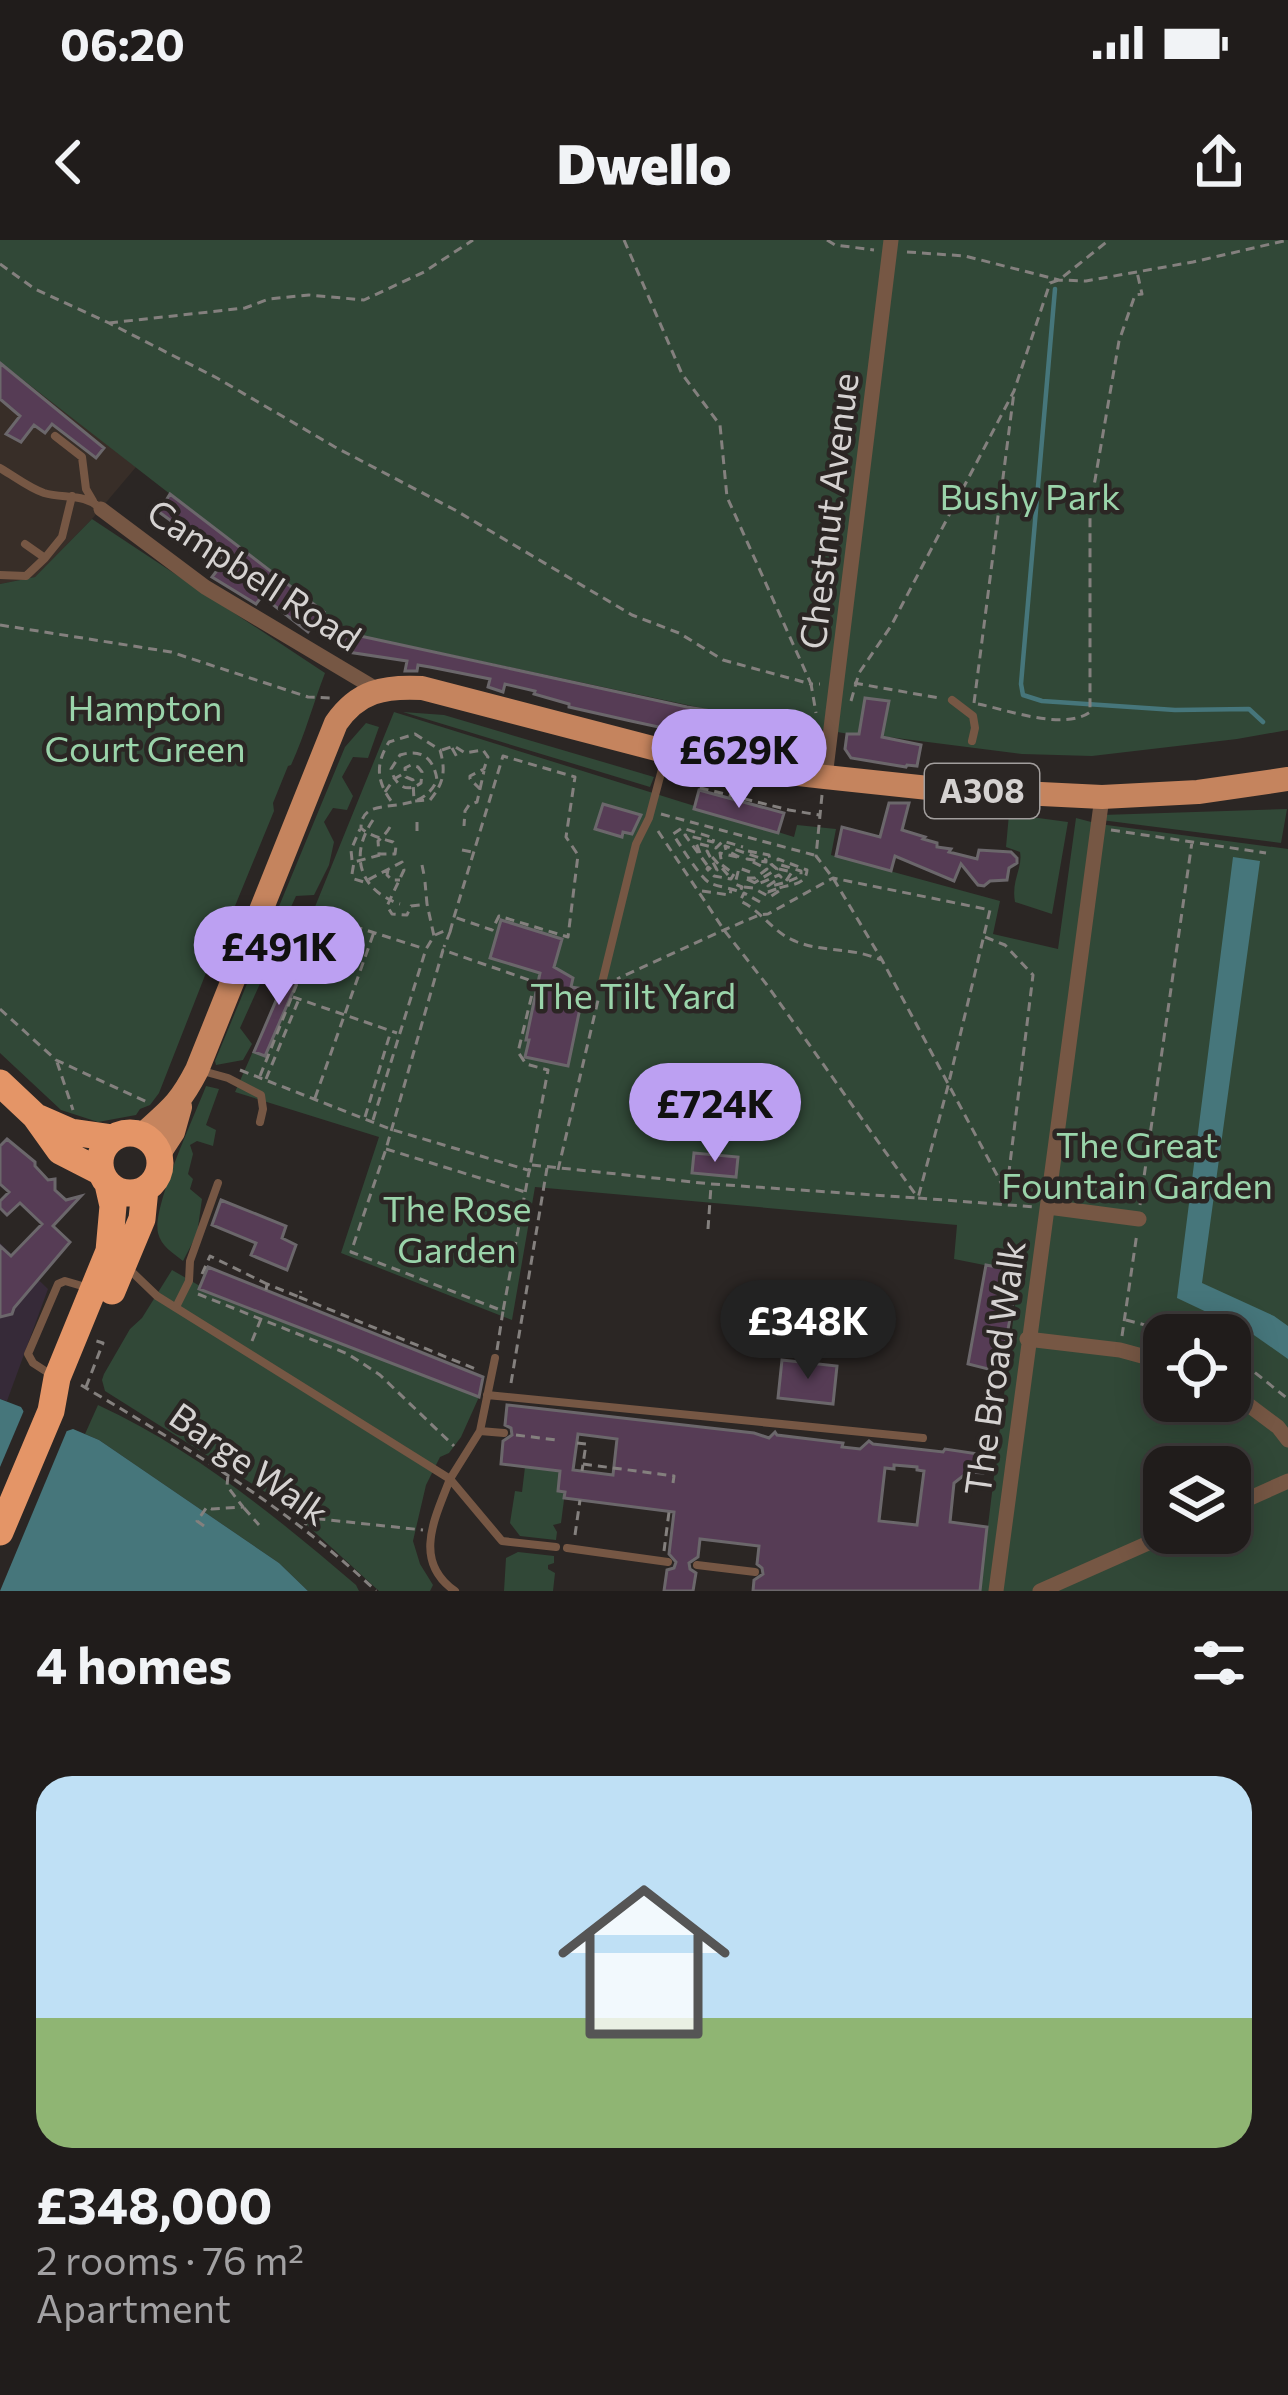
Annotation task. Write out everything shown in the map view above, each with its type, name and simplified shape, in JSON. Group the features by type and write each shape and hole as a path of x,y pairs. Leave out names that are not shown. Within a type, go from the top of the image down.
{"highway":[{"path":"0,1083 35,1116 60,1150 121,1192 145,1189"},
{"path":"0,1532 49,1415 73,1382 142,1219 145,1189 158,1172 138,1143 88,1136 35,1116"},
{"path":"49,1415 74,1384 94,1289 109,1251 112,1206 103,1150 138,1143"}],"main road":[{"name":"A308","path":"366,695 422,688 664,764 718,765 824,784 1102,797 1198,792 1288,778"},
{"path":"138,1143 182,1099 197,1070 329,735 345,710 366,695"}],"street":[{"name":"Chestnut Avenue","path":"824,784 893,244"},
{"name":"Campbell Road","path":"98,506 205,587 366,695"},
{"name":"The Broad Walk","path":"996,1591 1102,797"},
{"path":"1048,1207 1138,1219"},
{"path":"1027,1340 1143,1356"},
{"path":"1251,1407 1288,1440"},
{"path":"1251,1498 1288,1481"},
{"path":"1040,1591 1143,1545"}],"lane":[{"path":"55,436 82,457 86,489 98,506"},
{"path":"0,468 45,493 98,506"},
{"path":"0,575 26,576 45,558 62,537 72,496"},
{"path":"25,544 45,558"},
{"path":"952,700 974,716 972,741"},
{"path":"601,987 636,844 650,815 664,764"},
{"path":"197,1070 229,1078 261,1095 260,1122"},
{"path":"176,1307 190,1281 190,1261 218,1183"},
{"path":"124,1264 157,1296 450,1479 502,1541 556,1547"},
{"path":"74,1384 28,1358 58,1284 64,1281 94,1289"},
{"path":"455,1591 442,1582 431,1559 431,1529 450,1479 480,1431 495,1358"},
{"path":"487,1394 923,1438"},
{"path":"480,1431 504,1433"},
{"path":"570,1549 666,1561"},
{"path":"697,1565 755,1573"}],"path":[{"path":"109,323 245,308 269,299 309,295 364,300 424,272 473,240"},
{"path":"624,240 682,374 720,425 727,496 811,684 819,729"},
{"path":"827,240 835,245 893,244 1060,280 1086,281 1288,240"},
{"path":"856,682 919,574 1014,391 1050,283 1109,240"},
{"path":"0,265 35,290 217,378 632,615 679,633 723,660 811,684 838,686"},
{"path":"1090,712 1090,508 1119,341 1135,295 1145,295 1137,272"},
{"path":"974,704 1014,391"},
{"path":"0,625 170,652 308,697 366,695"},
{"path":"394,806 377,776 383,751 389,742 415,734 440,750 445,766 444,779 430,800 414,801"},
{"path":"440,750 451,746 465,753 487,752 477,802 465,812 464,826"},
{"path":"451,746 458,759"},
{"path":"384,793 394,779 411,765 422,772 421,782 413,788 400,786 394,779 391,769 400,755 415,752 435,768 437,780 426,797 364,811 352,850 354,879 364,882 402,862 404,870 387,906 392,914 402,916 411,906 427,904"},
{"path":"454,917 492,930 499,916 568,937 578,855 566,837 574,777 503,755 351,1252 503,1311"},
{"path":"664,764 673,779 686,778 697,787 820,815"},
{"path":"479,789 470,779 484,769"},
{"path":"404,773 412,779 414,801"},
{"path":"816,856 824,784"},
{"path":"650,815 816,856 882,961 1006,1192"},
{"path":"650,815 724,929 918,1198"},
{"path":"373,820 359,855 362,871 384,899 400,904"},
{"path":"417,822 417,833"},
{"path":"382,854 377,847 391,827"},
{"path":"353,865 395,854 393,842 361,828"},
{"path":"711,844 714,838 682,828 673,834 705,881 731,889 753,888 770,897 778,888"},
{"path":"1097,828 1266,853"},
{"path":"743,848 723,842 718,848 685,836 713,876 731,879 734,874 722,865 719,855 746,857 767,869 755,878 744,878 754,883 779,874 768,886 790,882 802,873 778,864 778,859 808,870 799,883 768,892 763,889"},
{"path":"1120,1350 1192,842"},
{"path":"699,854 696,843 711,844"},
{"path":"462,850 474,852"},
{"path":"746,857 748,850 769,855 777,869 792,872 785,881"},
{"path":"708,867 717,870 707,851 728,875"},
{"path":"730,863 750,872"},
{"path":"422,865 424,875"},
{"path":"388,868 387,875 400,880"},
{"path":"739,868 735,884 760,902"},
{"path":"754,883 777,869"},
{"path":"353,875 362,871"},
{"path":"558,1170 601,987 724,929 768,914 832,878 990,910 918,1198"},
{"path":"425,882 434,936"},
{"path":"700,891 730,895 731,889"},
{"path":"742,890 740,901 753,906 784,936 800,944 860,950 882,961"},
{"path":"262,1079 324,916 320,907"},
{"path":"324,916 426,949"},
{"path":"314,1100 374,932"},
{"path":"373,1121 426,949 434,936 450,932"},
{"path":"983,936 1005,945 1033,975 1004,1204"},
{"path":"443,950 535,982 518,1052 526,1064 548,1070"},
{"path":"295,998 399,1034"},
{"path":"0,1009 56,1060 150,1106"},
{"path":"364,1118 391,1030"},
{"path":"56,1060 76,1118"},
{"path":"495,1358 550,1062"},
{"path":"232,1070 391,1129 532,1168 1025,1206"},
{"path":"386,1149 526,1193"},
{"path":"509,1397 547,1168"},
{"path":"708,1229 711,1184"},
{"path":"465,1456 364,1364 327,1344 195,1293 210,1256 266,1287 300,1294 491,1375"},
{"path":"246,1353 262,1317"},
{"path":"1124,1320 1143,1325"},
{"path":"74,1384 103,1343 99,1342"},
{"path":"1251,1369 1288,1399"},
{"name":"Barge Walk","path":"74,1384 155,1427 304,1527 376,1591"},
{"path":"515,1435 556,1440"},
{"path":"577,1443 586,1444 582,1471"},
{"path":"583,1464 682,1477"},
{"path":"228,1475 227,1486 259,1525"},
{"path":"673,1483 674,1476"},
{"path":"570,1549 580,1500"},
{"path":"204,1526 197,1521 207,1507 243,1507"},
{"path":"666,1561 669,1512"},
{"path":"304,1527 310,1518 431,1529"}],"shaded area":[{"path":"0,362 136,467 35,577 0,584"},
{"path":"0,1243 48,1289 7,1401 0,1399"}],"green space":[{"name":"Bushy Park","path":"0,240 1288,240 1288,730 1092,756 1022,754 855,735 725,713 349,633 0,362"},
{"name":"Hampton Court Green","path":"92,519 325,673 159,1093 136,1115 98,1122 61,1110 0,1053 0,584 35,577"},
{"path":"394,712 794,837 797,825 836,829 831,855 1000,901 993,934 1058,949 1076,818 1288,849 1288,1591 980,1591 1019,1272 954,1259 957,1225 535,1187 512,1320 341,1253 379,1137 235,1092"},
{"path":"403,712 444,715 654,777 650,787"},
{"path":"366,723 379,727 368,758 353,757 342,777 353,796 347,810 333,808 324,822 334,842 329,865 314,895 296,896 291,907 300,921 287,954 272,957 240,1028 252,1044 243,1060 216,1065 345,747"},
{"path":"1287,809 1281,843 1101,820 1102,815"},
{"path":"1009,814 1068,822 1052,914 1015,902 1020,852 1006,847"},
{"path":"206,1086 219,1089 206,1125 216,1130 213,1146 197,1141 190,1145 190,1189 202,1199 197,1234 183,1261 162,1242 158,1220"},
{"path":"172,1270 200,1289 479,1397 461,1437 440,1457 426,1485 413,1541 433,1585 430,1591 379,1591 284,1504 105,1391 104,1374"},
{"path":"98,1405 168,1442 233,1486 359,1591 308,1591 279,1563 85,1434"},
{"path":"525,1467 560,1471 565,1492 561,1523 553,1525 556,1540 520,1536 510,1523"},
{"path":"518,1552 554,1556 554,1563 548,1565 555,1573 553,1591 504,1591 506,1558"}],"water":[{"path":"1233,857 1260,861 1202,1283 1288,1326 1288,1359 1251,1333 1251,1314 1211,1314 1177,1298"},
{"path":"0,1399 67,1431 99,1440 279,1563 308,1591 0,1591"}],"pier":[{"path":"25,1408 68,1428 0,1591 0,1467"}],"building":[{"path":"0,363 104,448 96,458 52,424 45,433 34,425 21,442 6,434 20,416 0,399"},
{"path":"170,494 324,612 308,632 262,596 256,604 212,577 225,560 159,512"},
{"path":"351,634 687,707 796,725 792,744 752,744 687,728 686,733 569,707 505,684 503,692 488,687 490,679 418,665 417,671 405,671 407,661 348,652 342,642"},
{"path":"865,698 889,701 882,737 921,745 917,766 851,758 845,749 847,734 859,734"},
{"path":"699,790 784,813 778,833 694,809"},
{"path":"889,803 909,803 902,830 925,837 937,847 977,859 979,850 1011,852 1017,863 1009,868 1007,880 984,886 961,864 954,881 895,856 891,871 836,856 842,827 880,837"},
{"path":"603,804 641,815 632,834 623,832 622,837 595,829"},
{"path":"501,920 562,939 554,967 573,978 571,987 584,989 568,1066 525,1057 540,973 490,958"},
{"path":"293,961 304,966 265,1056 254,1052"},
{"path":"7,1139 48,1180 55,1179 55,1190 66,1200 81,1196 53,1226 70,1242 12,1314 0,1317 0,1246 11,1256 42,1224 20,1203 7,1215 0,1208 9,1192 0,1184 0,1146"},
{"path":"694,1153 738,1157 736,1177 692,1173"},
{"path":"221,1200 286,1226 282,1238 296,1245 287,1270 251,1255 256,1243 212,1225"},
{"path":"986,1265 1019,1271 1000,1372 968,1364"},
{"path":"208,1267 483,1377 479,1397 199,1289"},
{"path":"782,1360 837,1366 833,1404 778,1398"},
{"path":"507,1405 769,1438 775,1432 860,1449 869,1441 985,1455 983,1473 968,1472 954,1483 950,1522 987,1527 980,1591 753,1591 754,1580 763,1574 757,1564 759,1546 700,1539 698,1557 689,1563 696,1573 693,1591 664,1591 667,1570 676,1562 669,1554 674,1512 564,1498 565,1492 558,1491 560,1471 501,1464 503,1441 512,1435 505,1425","holes":["578,1434 617,1439 613,1475 573,1470","894,1465 924,1471 917,1525 879,1521 885,1468 894,1469"]}],"waterway":[{"path":"1055,289 1023,695 1042,701 1175,710 1249,709 1263,722"}],"park label":[{"name":"The Tilt Yard","path":"633,996"},
{"name":"The Great Fountain Garden","path":"1137,1166"},
{"name":"The Rose Garden","path":"457,1230"}]}
